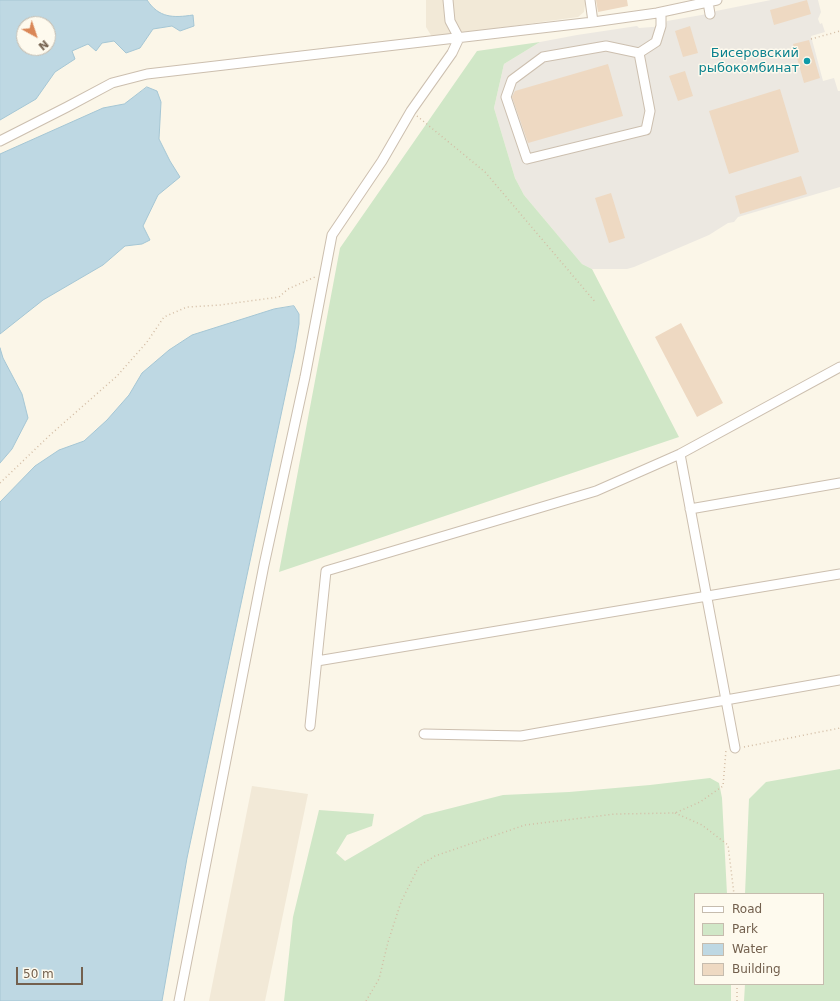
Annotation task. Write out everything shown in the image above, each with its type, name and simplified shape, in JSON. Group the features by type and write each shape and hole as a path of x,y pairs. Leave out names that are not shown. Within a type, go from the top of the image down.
{"street":[{"path":"448,0 450,21 459,38"},
{"path":"590,0 593,22"},
{"path":"0,141 112,83 147,74 593,22 661,12 717,0"},
{"path":"708,2 710,14"},
{"path":"639,53 650,111 646,130 527,159 506,98 512,80 542,57 606,46 639,53 656,42 661,26 661,12"},
{"path":"179,1001 264,565 305,377 332,235 382,161 411,111 452,53 459,38"},
{"path":"310,726 326,571 596,491 680,454 840,367"},
{"path":"680,454 735,748"},
{"path":"690,509 840,483"},
{"path":"317,661 840,574"},
{"path":"424,734 521,736 840,680"}],"path":[{"path":"811,39 840,31"},
{"path":"411,111 485,172 596,304"},
{"path":"0,483 117,376 147,342 164,317 187,307 220,305 279,297 288,289 324,273"},
{"path":"366,1001 379,979 388,942 401,902 419,866 435,856 525,824 615,814 675,813 700,802 723,786 726,750 840,728"},
{"path":"675,813 702,825 728,845 734,893"},
{"path":"737,985 737,1001"}],"shaded area":[{"path":"426,0 585,0 585,5 584,12 578,17 432,37 426,27"},
{"path":"771,0 818,0 821,12 818,19 820,24 822,23 825,32 811,36 823,81 834,78 838,91 840,91 840,187 738,217 734,222 728,223 709,235 634,267 627,269 592,269 582,264 524,195 515,178 494,108 504,64 540,42 637,26 639,28 665,26 667,21 713,13 716,11"},
{"path":"252,786 308,794 265,1001 209,1001"}],"green space":[{"path":"540,42 504,64 494,108 515,178 524,195 582,264 592,269 679,437 279,572 340,248 477,51"},
{"path":"840,769 840,1001 744,1001 745,985 824,985 824,893 745,893 749,799 766,782"},
{"path":"710,778 719,783 722,798 727,893 694,893 694,985 731,985 731,1001 284,1001 293,917 319,810 374,814 372,826 347,835 336,853 345,861 424,815 503,795 569,792"}],"water":[{"path":"0,0 147,0 156,10 167,15 193,15 194,26 180,31 172,26 153,29 140,48 126,53 114,41 102,43 96,51 88,44 72,51 75,59 55,72 36,99 0,120"},
{"path":"147,87 157,91 161,102 159,139 180,177 158,195 143,226 150,240 142,244 125,246 103,265 43,300 0,334 0,154 103,108 124,104"},
{"path":"294,306 299,314 295,349 187,858 162,1001 0,1001 0,502 35,466 59,450 84,441 107,420 129,395 142,373 169,350 192,335 274,309"},
{"path":"0,348 3,358 22,394 28,418 12,449 0,463"}],"building":[{"path":"596,0 627,0 628,6 598,12"},
{"path":"807,0 811,14 774,25 770,10"},
{"path":"690,26 698,53 683,57 675,31"},
{"name":"Бисеровский рыбокомбинат","path":"809,40 820,78 804,83 793,44"},
{"path":"608,64 623,116 528,143 512,97 515,91"},
{"path":"685,71 693,96 678,101 669,76"},
{"path":"780,89 799,152 729,174 709,111"},
{"path":"801,176 807,194 740,214 735,196"},
{"path":"611,193 625,238 609,243 595,198"},
{"path":"681,323 723,403 697,417 655,337"}],"place":[{"name":"Бисеровский рыбокомбинат","path":"807,61"}]}
